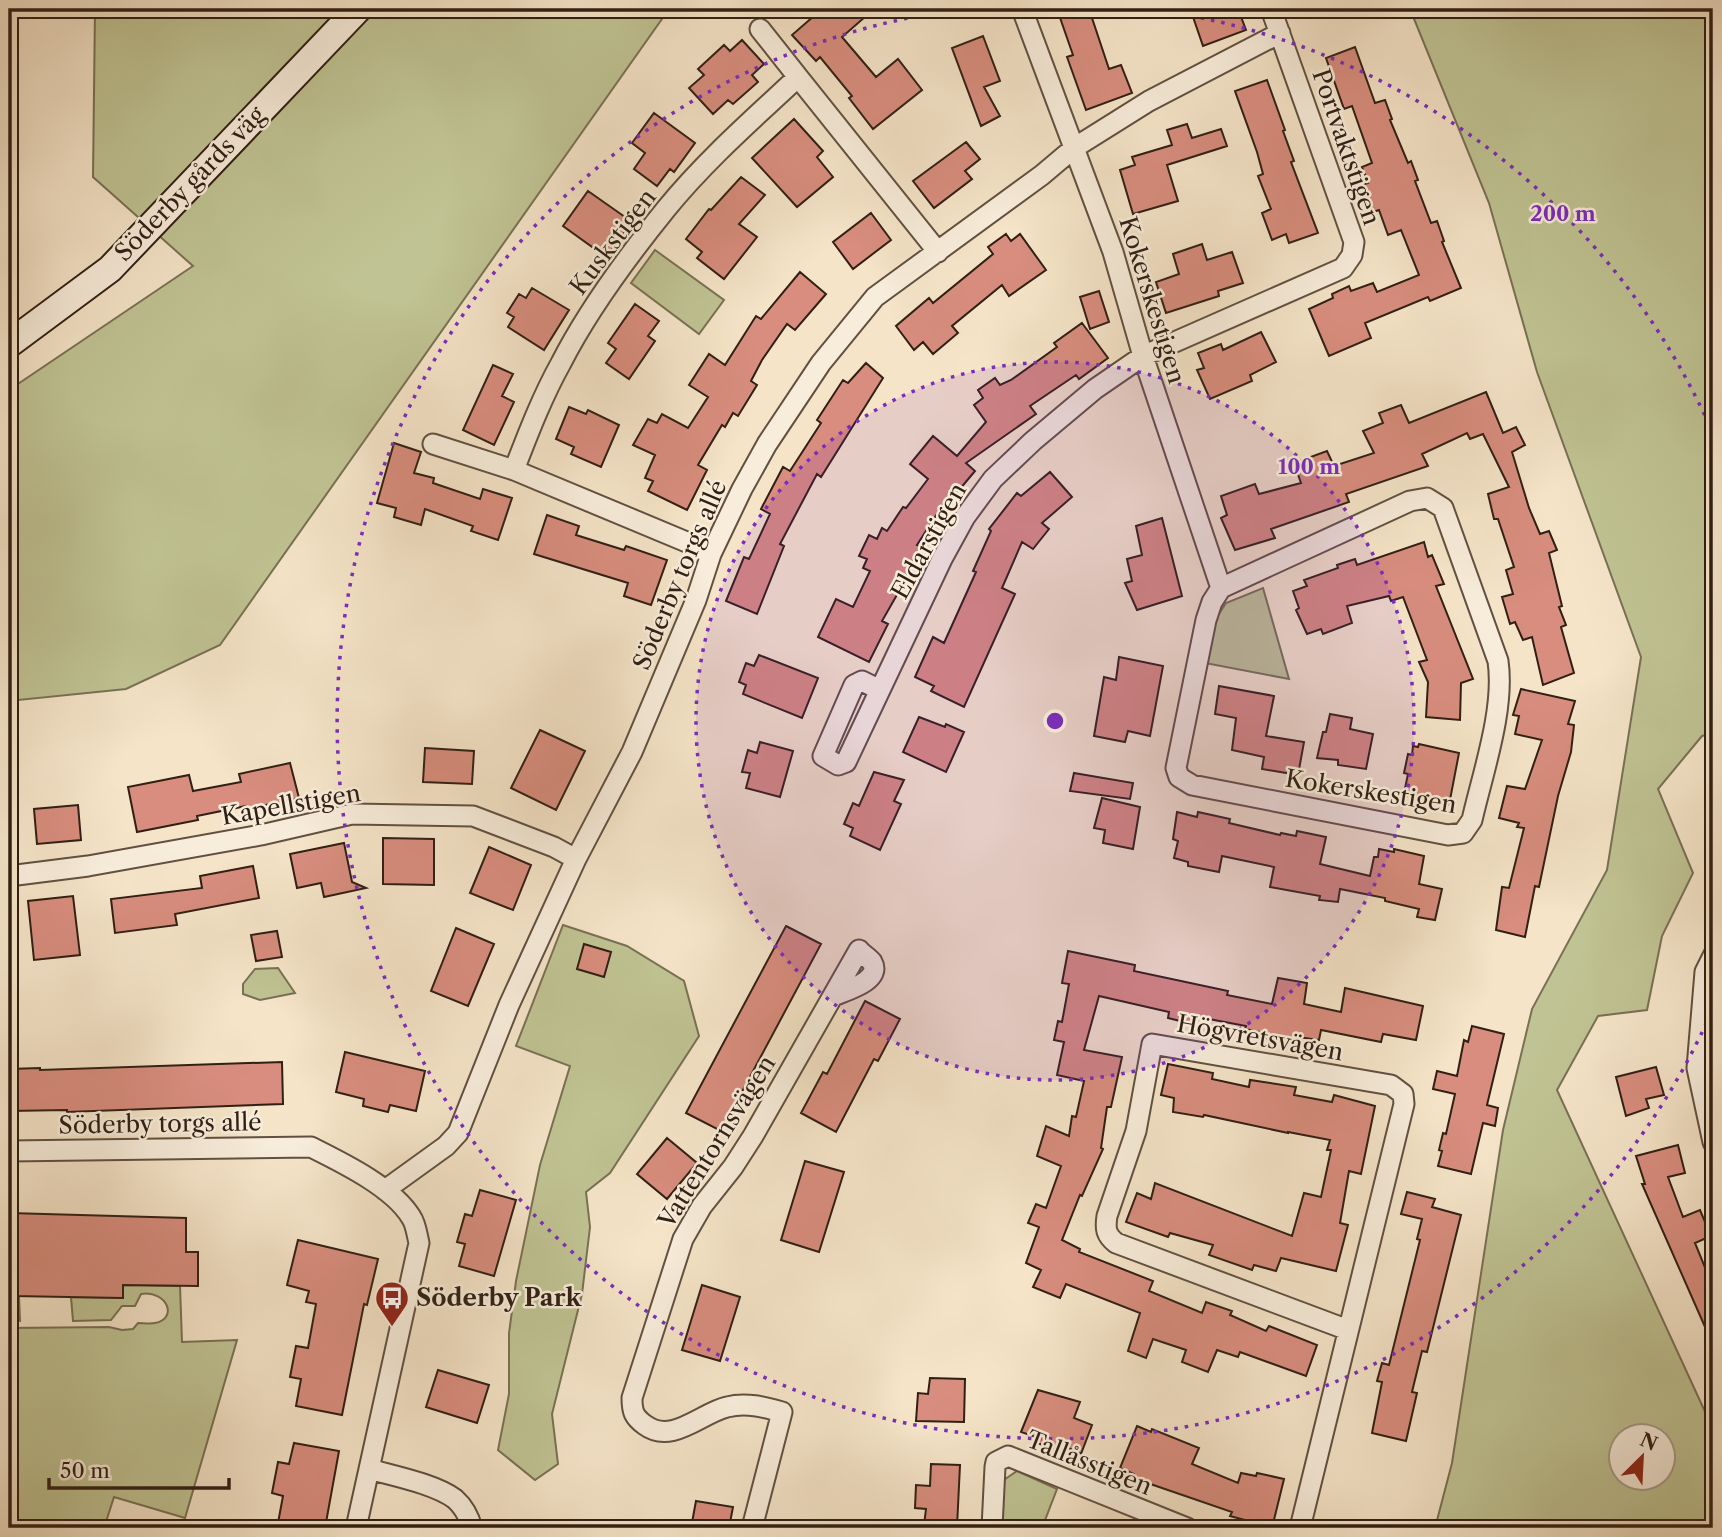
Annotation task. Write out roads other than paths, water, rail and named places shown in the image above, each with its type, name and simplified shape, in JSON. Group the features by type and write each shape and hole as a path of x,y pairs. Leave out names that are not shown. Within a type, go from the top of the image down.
{"main road":[{"name":"Söderby gårds väg","path":"9,344 110,269 358,9"}],"street":[{"path":"1022,9 1074,148 1149,101 1280,33"},
{"name":"Portvaktstigen","path":"1143,356 1343,268 1352,255 1354,242 1270,9"},
{"path":"760,29 938,252"},
{"name":"Kuskstigen","path":"514,470 540,404 562,360 597,302 667,208 724,147 798,77"},
{"name":"Söderby torgs allé","path":"9,1151 311,1147 350,1167 385,1190 446,1146 458,1133 509,1005 576,859 632,752 696,600 711,554 767,444 821,363 875,297 1042,175 1074,148"},
{"name":"Kokerskestigen","path":"1074,148 1113,252 1143,356 1221,588"},
{"name":"Eldarstigen","path":"880,690 942,559 965,517 993,479 1069,411 1143,356"},
{"path":"433,444 514,470 690,542 711,554"},
{"name":"Kokerskestigen","path":"1427,498 1443,508 1497,661 1500,681 1498,702 1472,820 1463,833 1448,835 1192,785 1179,777 1176,768 1206,620 1212,602 1221,588 1410,501 1427,498"},
{"name":"Kapellstigen","path":"9,876 88,866 261,835 352,814 474,816 554,847 576,859"},
{"path":"1713,956 1705,971 1697,1068 1713,1142"},
{"name":"Vattentornsvägen","path":"752,1528 782,1412 759,1406 726,1407 677,1430 664,1432 652,1430 635,1417 632,1412 632,1398 683,1239 702,1206 753,1136 833,996"},
{"name":"Högvretsvägen","path":"1300,1528 1404,1104 1403,1094 1391,1085 1152,1044 1136,1131 1107,1216 1105,1227 1108,1236 1116,1243 1348,1331"},
{"path":"356,1528 419,1243 412,1217 385,1190"},
{"name":"Tallåsstigen","path":"992,1528 996,1462 1008,1456 1187,1528"},
{"path":"369,1469 441,1492 455,1500 467,1513 472,1528"}],"place":[{"name":"Söderby Park","path":"392,1328"}]}
